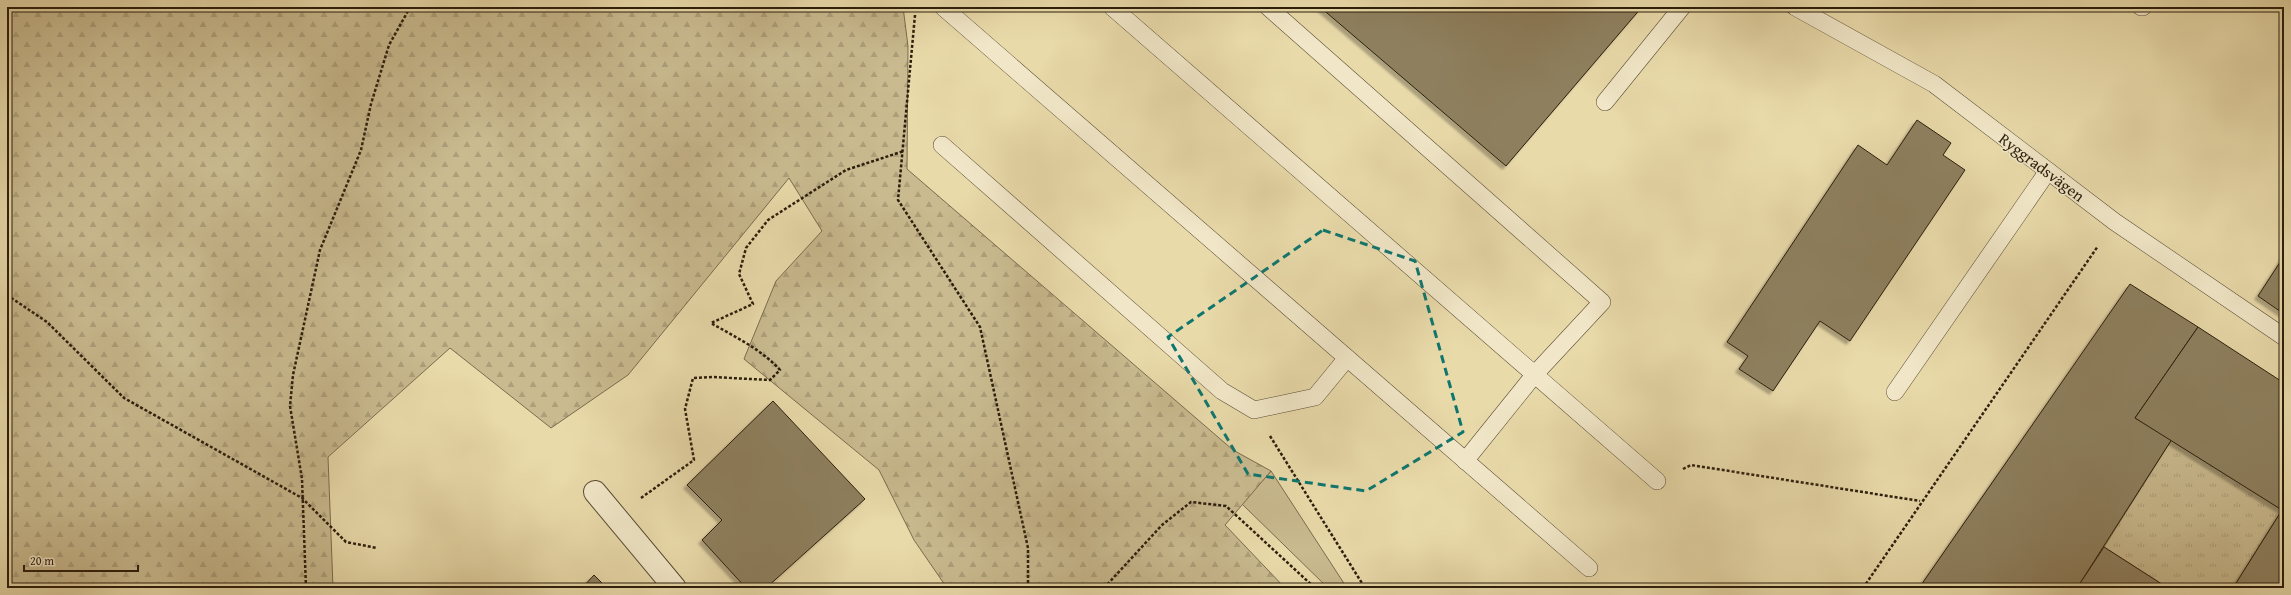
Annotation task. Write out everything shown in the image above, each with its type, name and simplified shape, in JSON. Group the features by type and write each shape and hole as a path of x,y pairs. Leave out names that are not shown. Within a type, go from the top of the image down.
{"street":[{"path":"595,492 675,588"}],"lane":[{"path":"943,7 1588,568"},
{"path":"1112,7 1657,481"},
{"path":"1268,7 1602,302 1535,374 1465,461"},
{"path":"1605,102 1682,7"},
{"name":"Ryggradsvägen","path":"1795,7 1934,84 2115,222 2284,337"},
{"path":"942,145 1222,391 1254,410 1315,397 1347,358"},
{"path":"1895,392 2048,171"}],"path":[{"path":"306,588 302,479 290,406 293,375 320,250 361,150 371,104 389,45 408,11 413,7"},
{"path":"915,11 904,150 898,200 980,327 1028,548 1028,588"},
{"path":"615,516 694,460 684,410 693,378 712,377 770,380 780,370 770,359 711,323 753,304 739,274 746,248 768,220 840,174 904,150"},
{"path":"1863,588 1920,502 2115,222"},
{"path":"7,295 47,322 124,398 302,498 346,542 377,548"},
{"path":"1254,410 1365,588"},
{"path":"1657,481 1691,465 1920,502"},
{"path":"1104,588 1162,525 1191,502 1226,506 1315,588"}],"highlighted area":[{"path":"1323,230 1415,261 1463,432 1366,491 1248,474 1168,337"}],"green space":[{"path":"7,7 903,7 908,46 907,169 1233,450 1271,471 1225,525 1285,588 947,588 914,540 879,470 744,359 776,281 822,231 789,178 628,375 551,428 450,348 328,457 333,588 7,588"},
{"path":"2172,439 2282,510 2233,588 2168,588 2104,547"},
{"path":"1271,471 1347,588 1328,588 1242,504"}],"building":[{"path":"1320,7 1642,7 1506,166"},
{"path":"1917,120 1951,143 1943,155 1965,170 1850,341 1820,321 1773,391 1739,369 1748,356 1727,342 1858,145 1887,165"},
{"path":"2284,256 2284,314 2258,296"},
{"path":"2130,284 2198,327 2135,418 2172,439 2077,588 1919,588"},
{"path":"2198,327 2284,383 2284,588 2233,588 2282,510 2135,418"},
{"path":"773,401 865,499 766,588 746,588 702,540 722,520 687,485"},
{"path":"2104,547 2168,588 2077,588"},
{"path":"594,575 607,588 582,588"}]}
